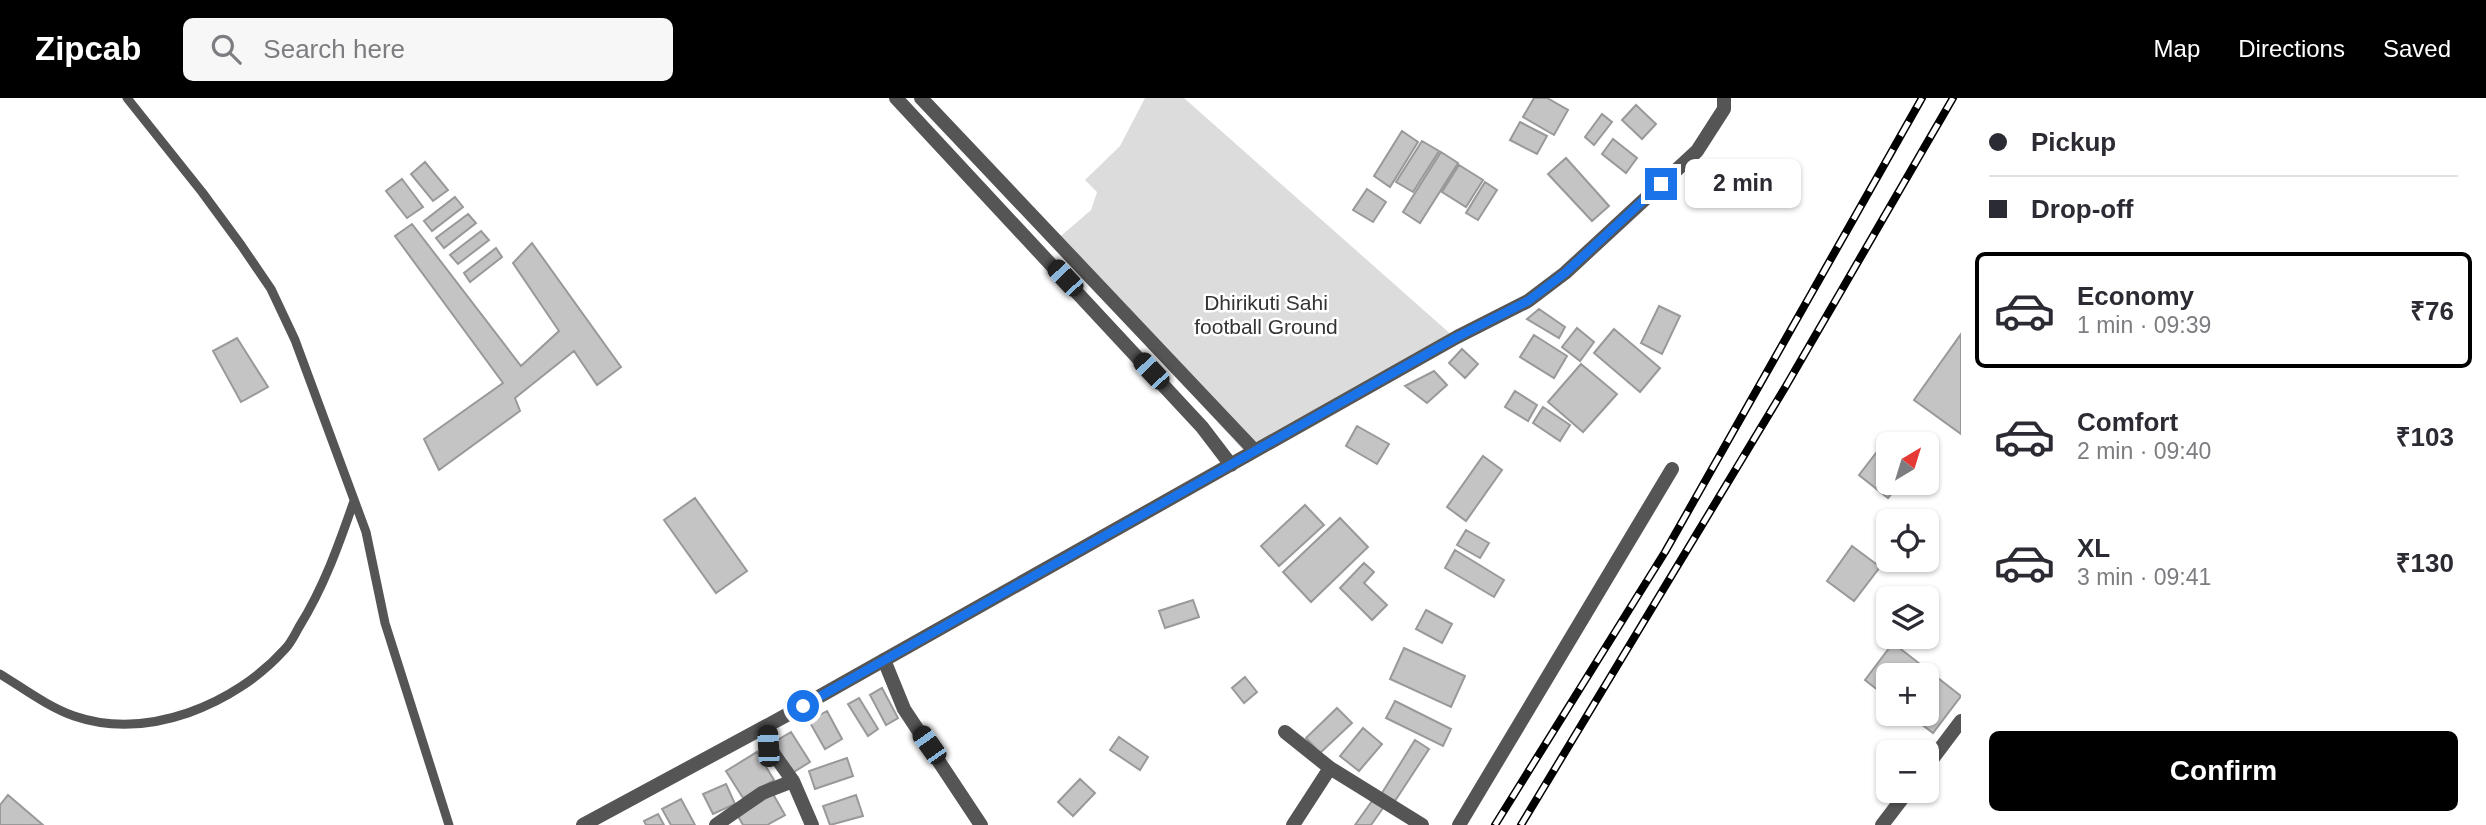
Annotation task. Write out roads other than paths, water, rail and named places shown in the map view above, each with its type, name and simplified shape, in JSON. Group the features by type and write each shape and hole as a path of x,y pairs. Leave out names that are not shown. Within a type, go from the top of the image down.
{"street":[{"path":"896,98 1202,427 1231,465"},
{"path":"921,98 1255,451"},
{"path":"583,825 767,726 1457,337 1528,301 1565,273 1697,151 1724,109 1724,98"},
{"path":"1459,825 1672,469"},
{"path":"884,660 904,709 981,825"},
{"path":"767,726 768,746 793,781 812,825"},
{"path":"1939,752 1959,728"},
{"path":"1285,732 1330,768 1422,825"},
{"path":"1293,825 1330,768"},
{"path":"716,825 762,793 793,781"},
{"path":"1882,825 1899,803"}],"lane":[{"path":"127,98 202,192 271,289 295,340 366,532 385,623 449,825"},
{"path":"0,674 72,716 106,724 136,724 176,717 217,701 248,682 286,649 316,600 354,501"}],"railway":[{"path":"1495,825 1665,552 1922,98"},
{"path":"1521,825 1786,386 1953,98"}],"park label":[{"name":"Dhirikuti Sahi football Ground","path":"1266,314"}]}
